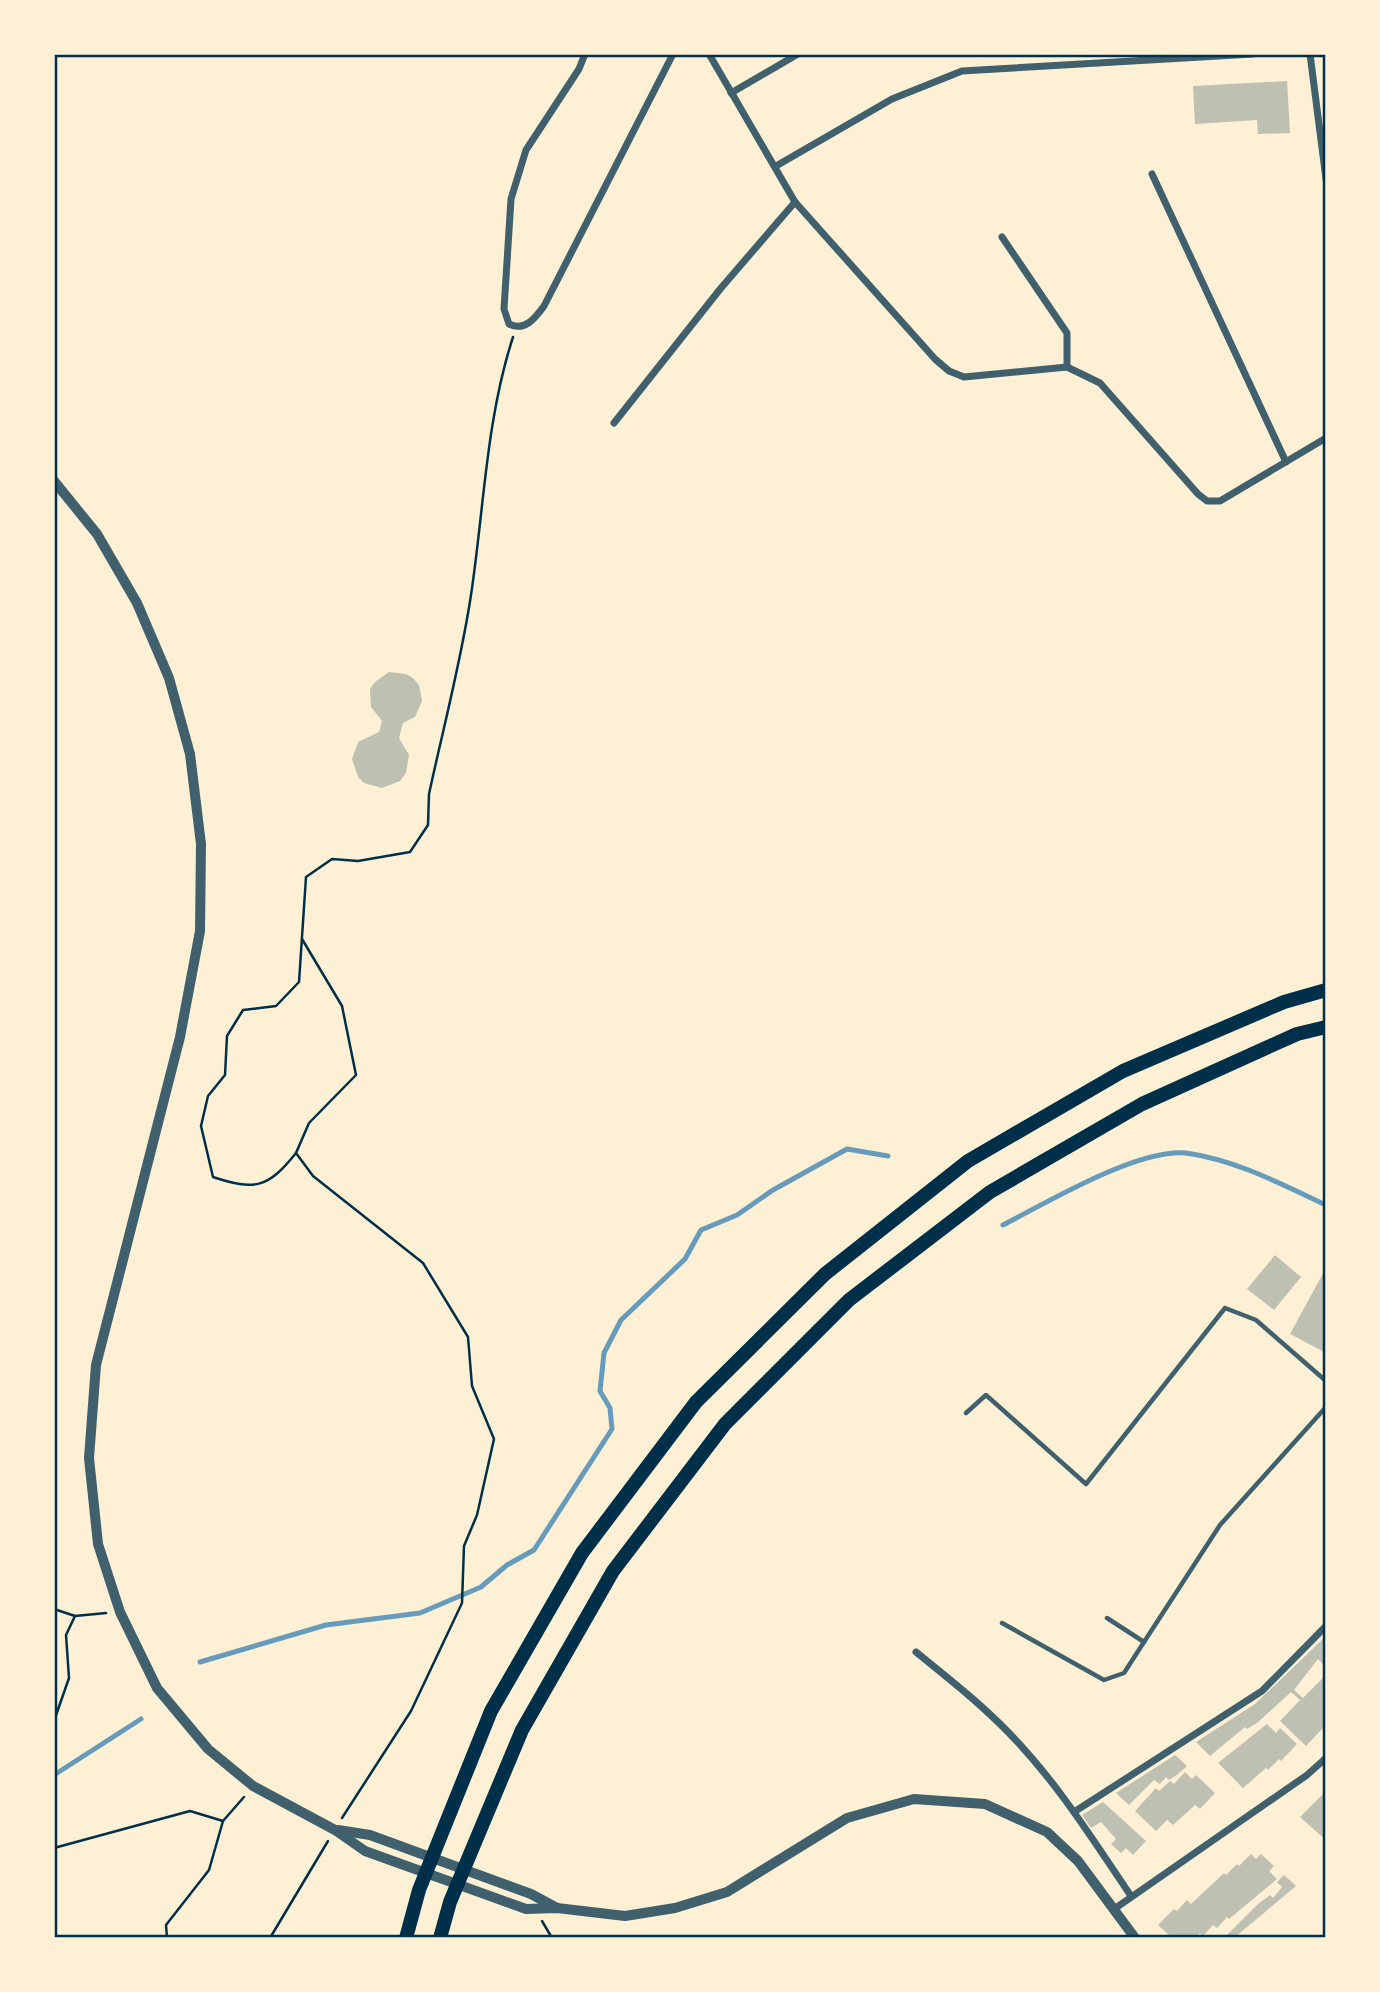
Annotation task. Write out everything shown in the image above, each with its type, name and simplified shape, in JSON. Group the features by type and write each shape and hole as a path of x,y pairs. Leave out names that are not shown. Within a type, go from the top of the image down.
{"highway":[{"path":"405,1938 419,1889 491,1711 582,1553 696,1402 825,1274 968,1161 1124,1071 1284,1002 1326,990"},
{"path":"440,1938 450,1902 522,1730 614,1571 725,1424 849,1300 990,1192 1142,1104 1297,1034 1326,1027"}],"street":[{"path":"585,54 579,69 526,150 511,199 504,309 509,324 516,327 525,326 544,306 673,54"},
{"path":"709,54 795,202 935,359 949,371 964,377 1067,367 1100,383 1198,494 1207,500 1220,501 1326,438"},
{"path":"731,93 798,54"},
{"path":"776,166 892,99 962,71 1253,54"},
{"path":"1310,54 1326,179"},
{"path":"1152,174 1286,462"},
{"path":"614,423 721,288 795,202"},
{"path":"1002,237 1067,334 1067,367"},
{"path":"54,481 97,534 137,603 169,678 190,754 201,844 200,931 180,1037 96,1365 89,1458 98,1544 120,1612 157,1688 208,1749 253,1786 335,1829 365,1851 526,1909 557,1908 625,1916 675,1908 727,1892 847,1818 914,1799 985,1804 1044,1831 1078,1861 1135,1938"},
{"path":"1074,1812 1262,1691 1326,1626"},
{"path":"915,1652 979,1703 1011,1734 1074,1812 1132,1896"},
{"path":"1114,1909 1307,1775 1326,1758"},
{"path":"335,1829 370,1835 531,1894 557,1908"}],"lane":[{"path":"965,1413 986,1395 1086,1484 1225,1308 1256,1320 1326,1381"},
{"path":"1002,1623 1104,1680 1124,1673 1220,1525 1326,1407"},
{"path":"1107,1618 1144,1642"}],"path":[{"path":"302,939 342,1006 356,1075 309,1123 296,1153 276,1177 243,1187 213,1177 201,1126 208,1096 225,1075 227,1036 243,1010 276,1006 299,982 306,877 332,859 358,861 410,852 428,825 429,794 471,597 486,465 501,377 516,327"},
{"path":"270,1938 335,1829 411,1711 462,1603 464,1546 477,1515 494,1439 472,1386 468,1337 423,1263 313,1176 296,1153"},
{"path":"54,1609 75,1616 120,1612"},
{"path":"54,1721 69,1678 66,1635 75,1616"},
{"path":"167,1938 166,1926 209,1870 223,1821 253,1786"},
{"path":"54,1848 190,1811 223,1821"}],"building":[{"path":"1287,81 1290,133 1258,134 1257,120 1195,124 1193,86"},
{"path":"389,672 406,674 413,678 419,685 422,701 415,717 403,723 399,738 409,755 406,773 400,781 382,788 364,783 358,777 352,759 358,742 379,732 382,721 371,707 370,689"},
{"path":"1275,1255 1301,1277 1274,1310 1247,1289"},
{"path":"1326,1268 1326,1353 1290,1334"},
{"path":"1326,1636 1326,1651 1323,1655 1326,1661 1323,1664 1318,1659 1294,1690 1303,1698 1326,1675 1326,1725 1306,1746 1280,1721 1300,1700 1291,1692 1257,1723 1247,1729 1245,1727 1210,1756 1196,1742 1255,1704"},
{"path":"1267,1724 1276,1733 1280,1728 1297,1744 1281,1761 1279,1759 1268,1770 1266,1768 1243,1788 1218,1763"},
{"path":"1175,1755 1187,1766 1169,1780 1166,1777 1160,1784 1154,1780 1129,1805 1116,1793"},
{"path":"1185,1772 1192,1779 1196,1775 1215,1793 1200,1809 1195,1805 1173,1825 1167,1820 1156,1831 1135,1811 1156,1788 1159,1791 1170,1781 1174,1784"},
{"path":"1323,1794 1326,1796 1326,1840 1300,1817"},
{"path":"1103,1802 1146,1841 1133,1855 1126,1848 1121,1853 1111,1844 1116,1839 1101,1822 1091,1828 1082,1815"},
{"path":"1251,1854 1256,1859 1261,1854 1274,1866 1269,1871 1277,1879 1229,1919 1227,1917 1217,1928 1213,1925 1203,1936 1200,1933 1195,1938 1172,1938 1158,1925 1187,1900 1191,1904 1224,1873 1226,1875 1237,1864 1239,1866"},
{"path":"1284,1875 1296,1886 1234,1938 1224,1938 1258,1904 1270,1895 1273,1898 1282,1887 1277,1882"}],"waterway":[{"path":"200,1662 326,1625 420,1613 481,1587 507,1565 534,1550 612,1429 610,1408 600,1391 604,1353 621,1320 685,1259 701,1230 737,1215 773,1190 847,1149 888,1156"},
{"path":"1003,1225 1118,1168 1166,1154 1186,1153 1223,1161 1326,1205"},
{"path":"54,1775 141,1719"}]}
